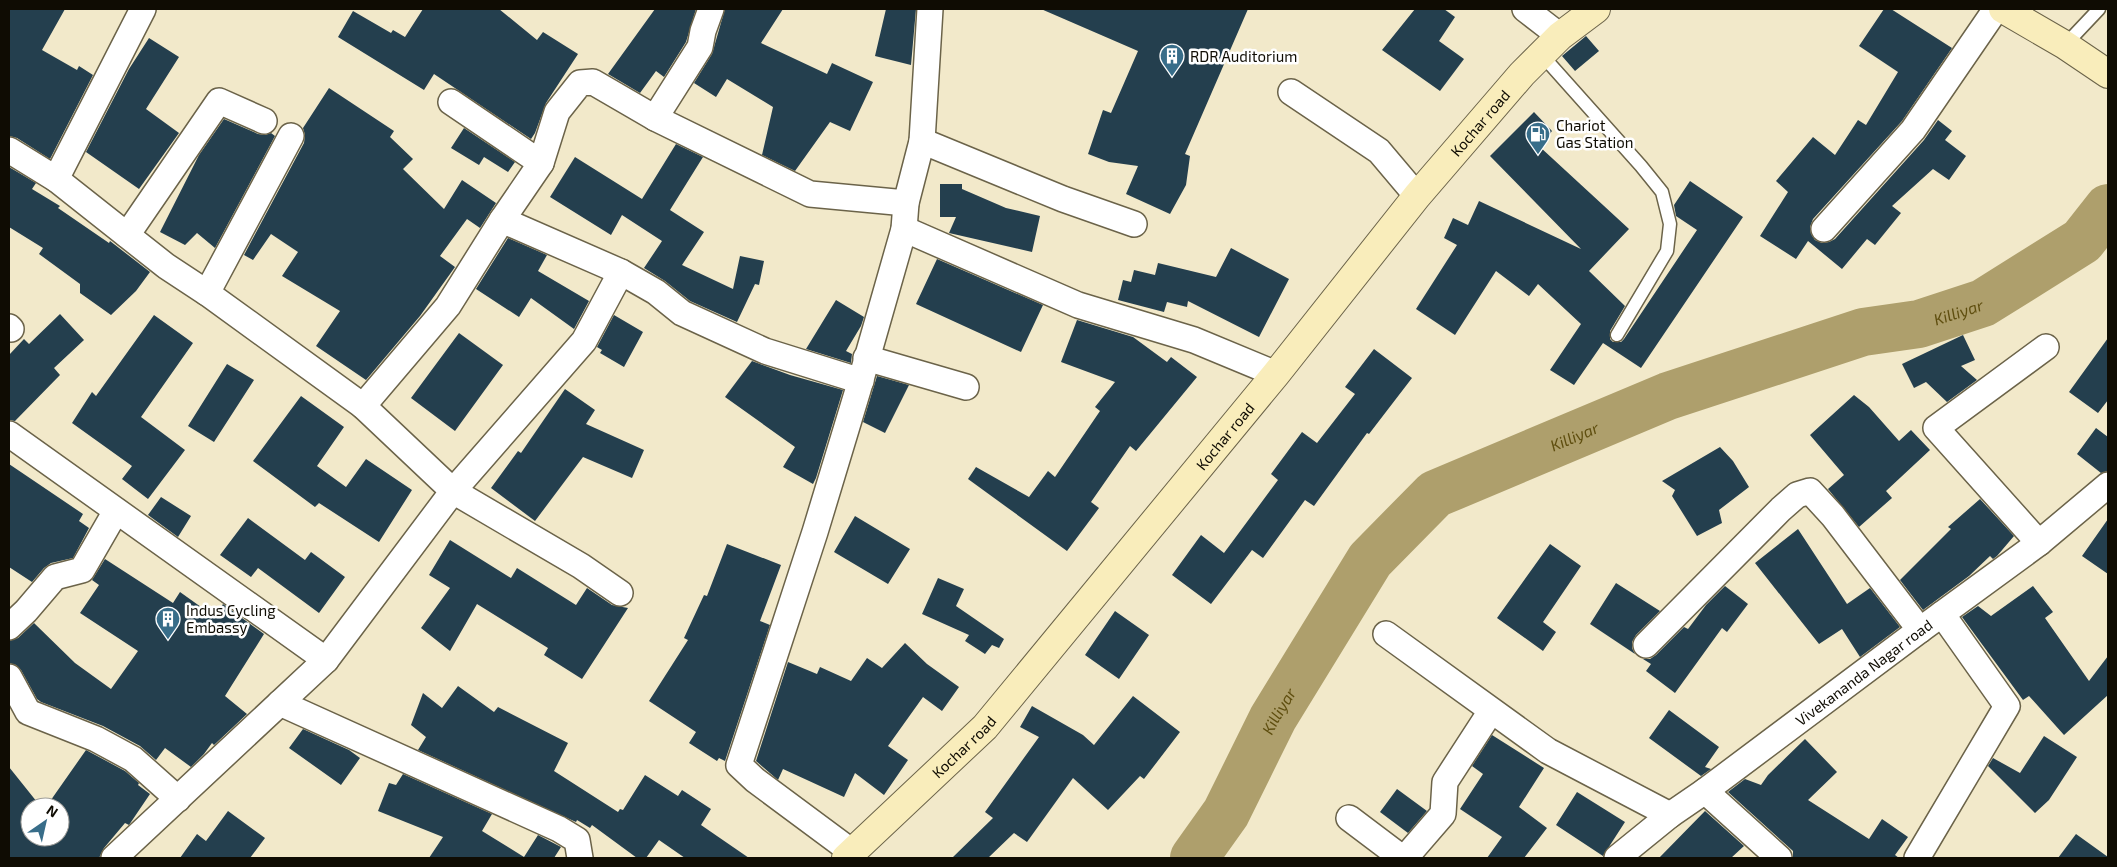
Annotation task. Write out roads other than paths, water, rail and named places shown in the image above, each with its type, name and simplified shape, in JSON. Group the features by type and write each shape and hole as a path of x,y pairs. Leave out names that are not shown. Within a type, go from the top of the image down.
{"street":[{"path":"56,179 143,9"},
{"path":"655,118 700,47 710,9"},
{"path":"849,855 739,765 815,532 864,370 904,228 906,203 922,141 930,9"},
{"path":"1525,9 1550,45"},
{"name":"Kochar road","path":"849,855 985,727 1276,374 1417,196 1522,74 1550,45 1596,9"},
{"path":"1824,229 1913,130 1996,9"},
{"path":"2003,9 2065,45 2108,74"},
{"path":"363,406 448,306 502,220 541,163 557,112 580,83 593,82 655,118 810,194 906,203"},
{"path":"1291,92 1379,151 1417,196"},
{"path":"127,235 219,101 264,121"},
{"path":"451,102 541,163"},
{"path":"207,292 291,136"},
{"path":"922,141 1063,199 1134,224"},
{"path":"9,150 56,179 166,266 207,292 363,406 454,491 581,566 620,594"},
{"path":"502,220 621,272 656,292 682,313 757,347 864,370 966,387"},
{"path":"904,228 1078,305 1194,340 1276,374"},
{"path":"114,858 326,660 454,491 584,341 621,272"},
{"path":"2039,543 1936,428 2046,347"},
{"path":"9,434 326,660"},
{"name":"Vivekananda Nagar road","path":"1617,858 1670,815 2039,543 2108,485"},
{"path":"1646,645 1781,509 1797,495 1810,491 1833,516 1920,630"},
{"path":"9,627 26,611 55,577 82,570 116,511"},
{"path":"1917,858 2007,706 1942,614"},
{"path":"1386,634 1548,751 1670,815"},
{"path":"9,677 28,712 96,739 133,759 178,799"},
{"path":"280,703 559,829 577,840 580,858"},
{"path":"1349,818 1403,858 1443,814 1445,782 1491,711"},
{"path":"1705,791 1779,858"}],"lane":[{"path":"2065,45 2099,9"},
{"path":"1550,45 1662,192 1670,224 1667,251 1617,335"}],"waterway":[{"name":"Killiyar","path":"1194,858 1226,813 1273,718 1370,560 1435,494 1668,396 1863,332 1919,324 1983,303 2082,241 2108,208"}],"place":[{"name":"RDR Auditorium","path":"1172,77"},
{"name":"Chariot Gas Station","path":"1538,155"},
{"name":"Indus Cycling Embassy","path":"168,640"}]}
